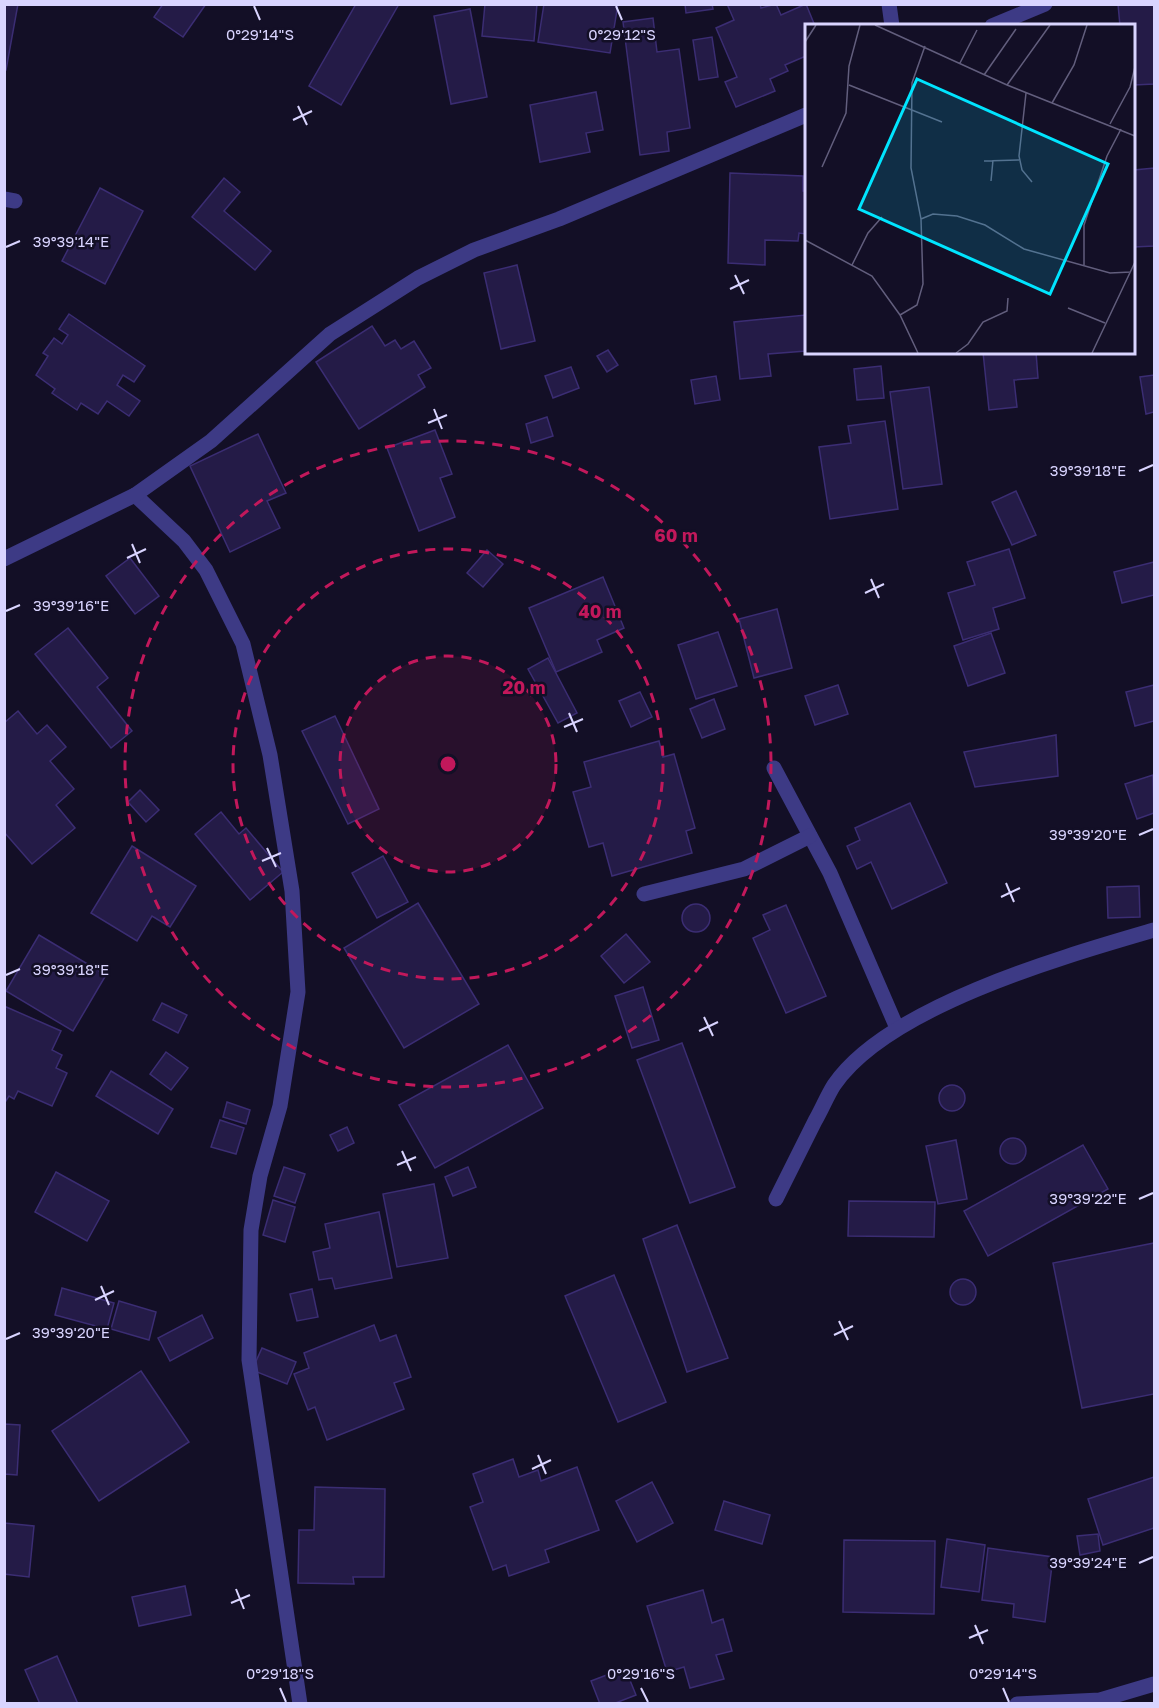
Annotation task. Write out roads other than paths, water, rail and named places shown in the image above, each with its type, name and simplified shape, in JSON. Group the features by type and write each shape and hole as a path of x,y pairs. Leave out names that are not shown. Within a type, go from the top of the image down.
{"street":[{"path":"889,4 892,24"},
{"path":"997,24 1045,4"},
{"path":"4,559 135,495 211,441 330,334 418,278 474,250 558,219 805,116"},
{"path":"135,495 184,541 206,570 243,645 270,755 292,891 298,992 280,1106 260,1176 250,1230 249,1360 300,1704"},
{"path":"774,768 830,873 897,1028"},
{"path":"644,894 744,869 810,836"},
{"path":"776,1199 834,1084 861,1056 897,1028 921,1015 1017,974 1155,930"},
{"path":"1017,1704 1100,1700 1155,1684"}]}
